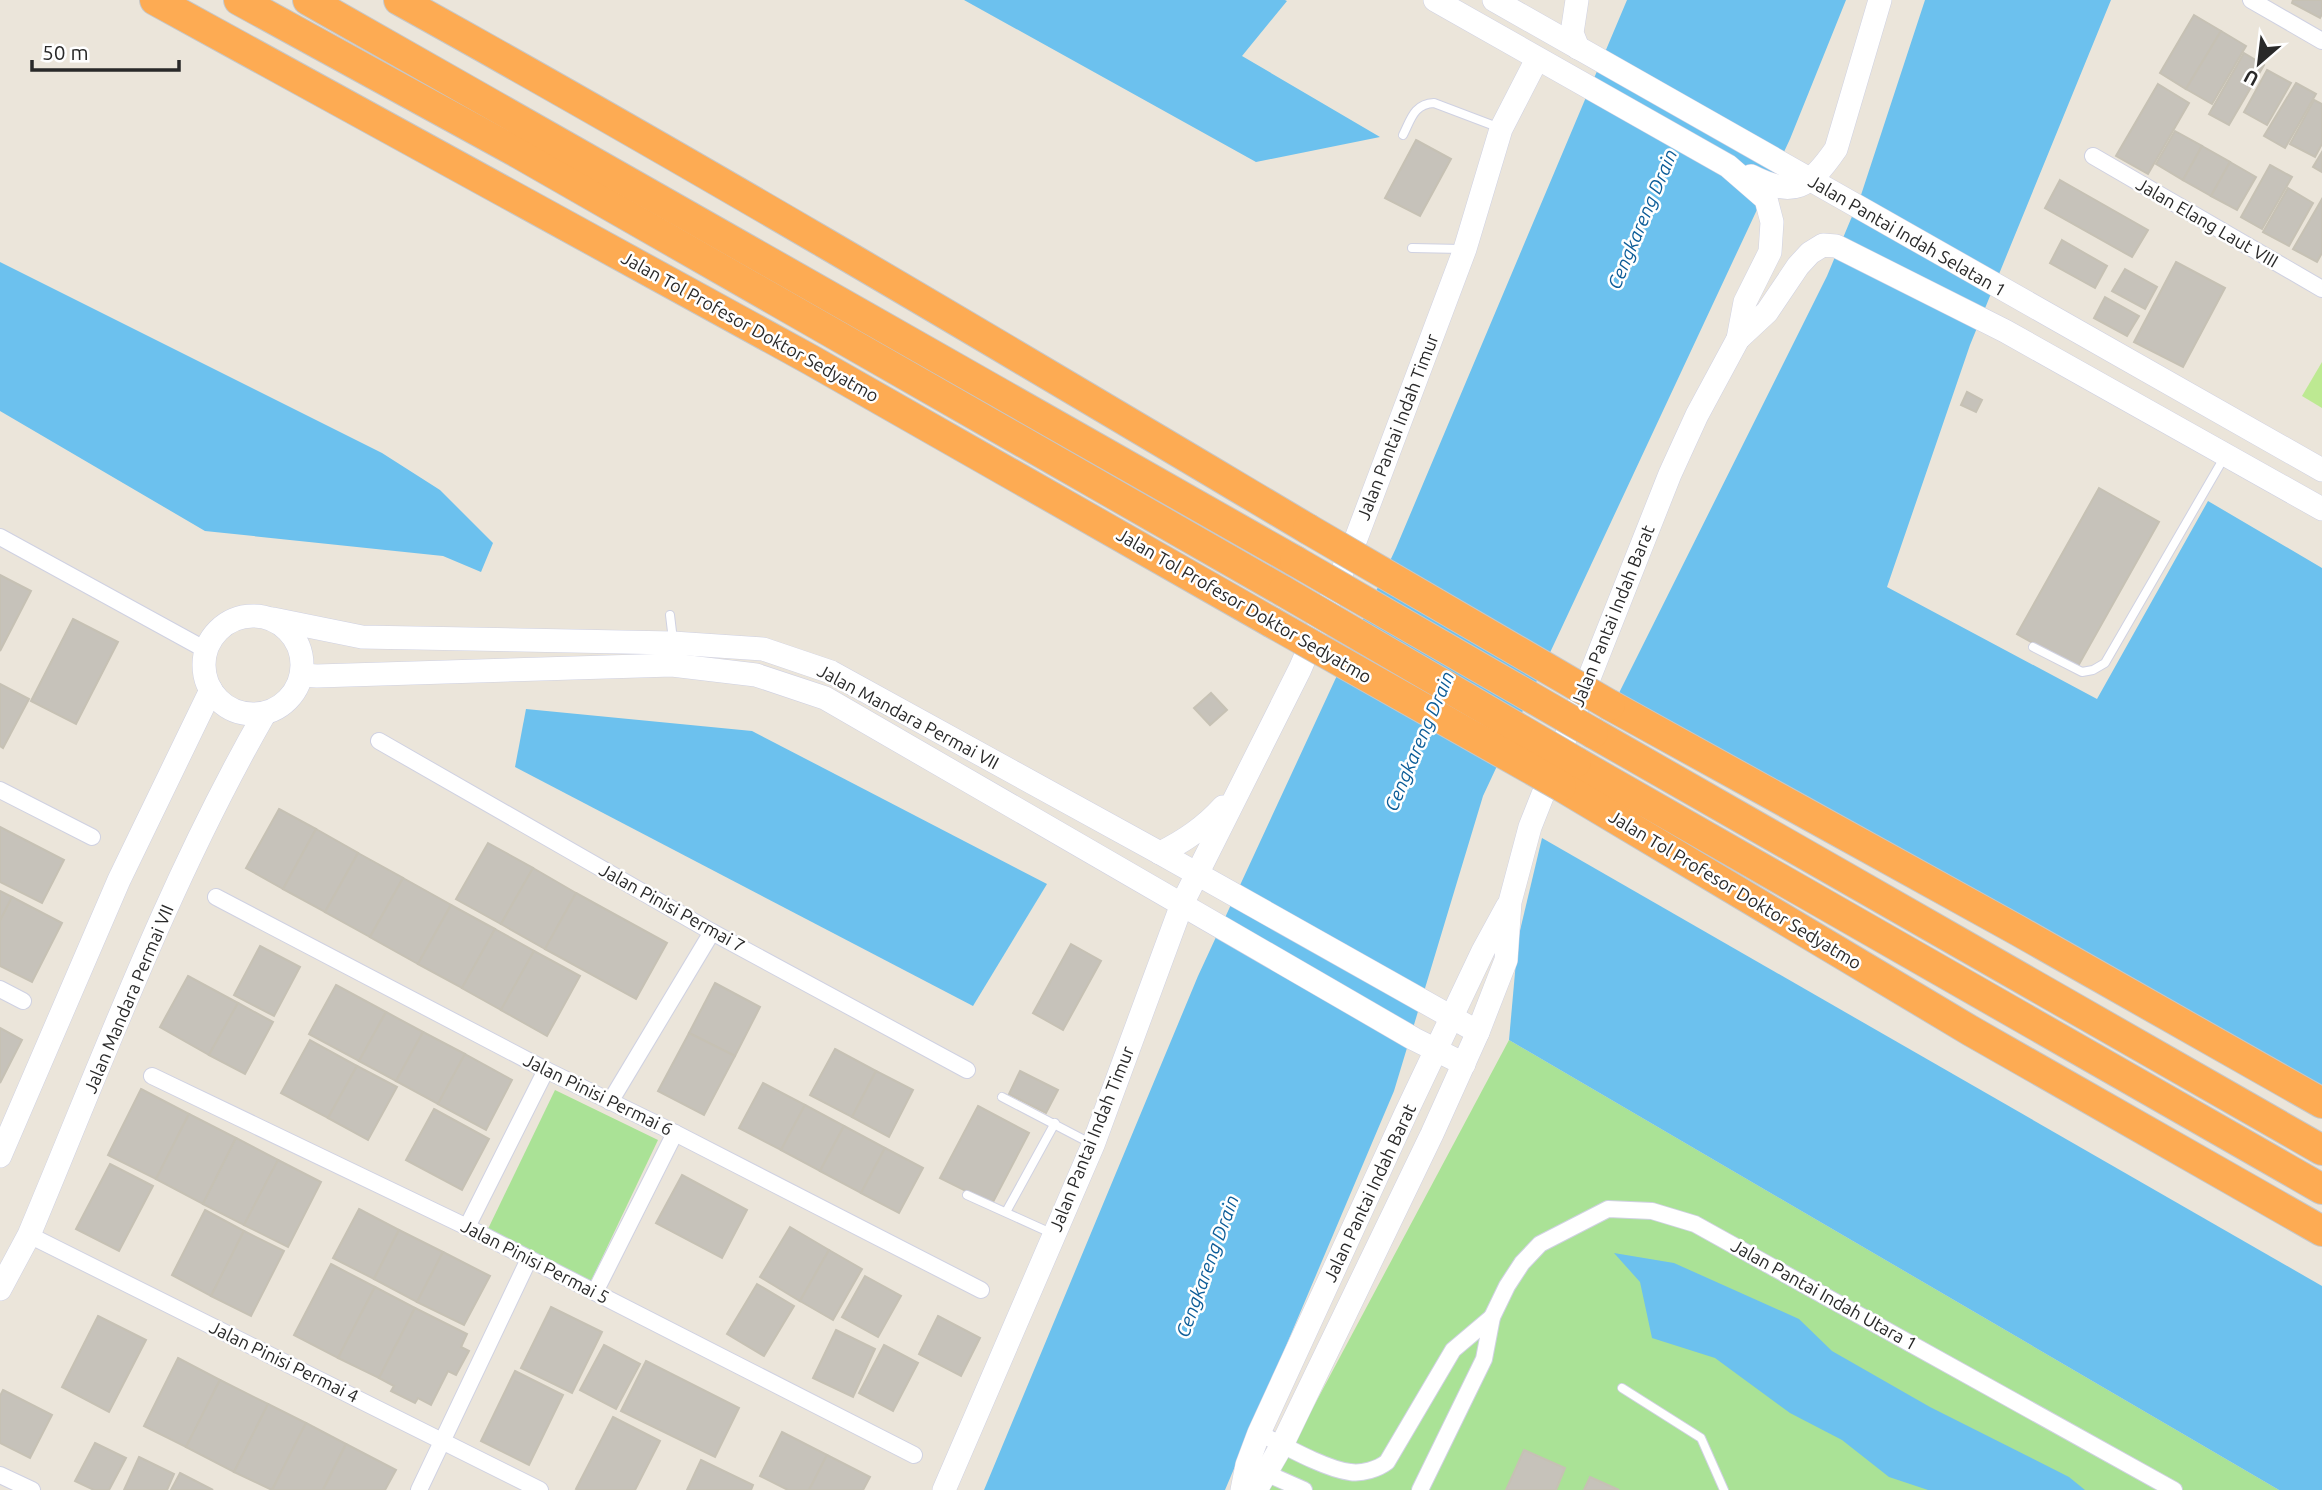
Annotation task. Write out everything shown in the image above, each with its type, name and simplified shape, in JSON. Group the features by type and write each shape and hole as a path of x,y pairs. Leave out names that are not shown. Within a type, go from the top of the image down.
{"highway":[{"name":"Jalan Tol Profesor Doktor Sedyatmo","path":"155,0 811,360 1271,622 1569,774 2322,1189"},
{"name":"Jalan Tol Profesor Doktor Sedyatmo","path":"239,0 520,154 1283,592 1971,1031 2322,1231"},
{"path":"308,0 1295,561 2322,1150"},
{"path":"399,0 854,260 1610,705 2017,930 2322,1103"}],"main road":[{"path":"1435,0 1728,166 1770,193 1810,179 1836,149"},
{"path":"1491,0 1577,82"},
{"name":"Jalan Pantai Indah Selatan 1","path":"1491,0 2322,470"},
{"path":"1577,0 1572,33 1584,51"},
{"path":"1846,201 1836,175 1836,149 1880,0"},
{"name":"Jalan Pantai Indah Timur","path":"944,1490 1093,1144 1182,904 1300,668 1354,544 1465,249 1501,129 1537,59"},
{"name":"Jalan Pantai Indah Barat","path":"1242,1490 1282,1445 1478,1032 1506,960 1510,902 1530,827 1646,531 1697,415 1738,339 1745,302 1770,252 1770,193"},
{"name":"Jalan Pantai Indah Selatan 1","path":"1798,266 1810,253 1823,245 1836,246 2005,331 2322,509"},
{"name":"Jalan Pantai Indah Barat","path":"1738,339 1766,312 1798,266"},
{"path":"250,616 273,619 285,626 300,648 302,675 297,689 284,704 265,713 250,714 221,702 211,690 204,670 206,650 215,634 228,622 250,616"},
{"name":"Jalan Mandara Permai VII","path":"273,619 362,637 673,643 763,649 831,672 1478,1032"},
{"name":"Jalan Mandara Permai VII","path":"302,675 671,665 756,675 825,698 1414,1040 1464,1064"},
{"path":"0,1156 119,880 211,690"},
{"name":"Jalan Mandara Permai VII","path":"0,1289 29,1235 174,892 236,765 265,713"},
{"name":"Jalan Pantai Indah Timur","path":"1160,853 1183,842 1203,827 1239,789"},
{"name":"Jalan Pantai Indah Barat","path":"1257,1476 1259,1433 1483,951 1510,902"}],"street":[{"path":"2251,0 2322,41"},
{"name":"Jalan Elang Laut VIII","path":"2092,156 2322,289"},
{"path":"0,537 206,650"},
{"name":"Jalan Pinisi Permai 7","path":"379,741 712,932 967,1070"},
{"path":"0,790 92,837"},
{"name":"Jalan Pinisi Permai 6","path":"216,897 546,1070 981,1290"},
{"path":"610,1102 712,932"},
{"path":"0,989 23,1001"},
{"path":"467,1227 546,1070"},
{"name":"Jalan Pinisi Permai 5","path":"152,1076 467,1227 914,1455"},
{"path":"595,1292 675,1133"},
{"name":"Jalan Pantai Indah Utara 1","path":"1420,1490 1484,1359 1492,1317 1507,1286 1540,1244 1608,1209 1652,1211 1695,1224 2174,1490"},
{"name":"Jalan Pinisi Permai 4","path":"29,1235 540,1490"},
{"path":"419,1490 529,1259"},
{"name":"Jalan Pantai Indah Utara 1","path":"1259,1433 1352,1473 1380,1467 1387,1462 1453,1350 1492,1317"},
{"path":"0,1475 32,1490"},
{"path":"1257,1476 1304,1490"}],"lane":[{"path":"1403,135 1416,110 1423,103 1434,103 1501,129"},
{"path":"1412,248 1465,249"},
{"path":"2033,647 2082,672 2105,663 2225,455"},
{"path":"670,615 673,643"},
{"path":"1002,1097 1093,1144"},
{"path":"1006,1212 1055,1123"},
{"path":"967,1195 1054,1234"},
{"path":"1622,1388 1700,1438 1724,1490"}],"green space":[{"path":"2322,362 2322,408 2302,396"},
{"path":"1509,1040 2279,1490 1269,1490"},
{"path":"555,1090 658,1140 591,1281 487,1231"}],"water":[{"path":"964,0 1285,0 1287,1 1242,56 1380,137 1256,162"},
{"name":"Cengkareng Drain","path":"1627,0 1846,0 1790,139 1483,796 1394,1091 1225,1490 984,1490 1198,976 1396,548"},
{"path":"1925,0 2111,0 1970,345 1887,587 2097,699 2208,501 2322,568 2322,1098 1617,697 1827,276 1861,195"},
{"path":"0,262 382,453 440,490 493,543 481,572 443,556 205,531 0,411"},
{"path":"526,709 752,731 1047,884 973,1006 515,767"},
{"path":"1542,838 2322,1286 2322,1490 2279,1490 1509,1040 1518,939"},
{"path":"1614,1253 1674,1263 1799,1319 1832,1351 1930,1407 2069,1477 2085,1490 1928,1490 1889,1477 1842,1440 1790,1413 1715,1358 1652,1338 1640,1282"}],"building":[{"path":"2293,0 2322,0 2320,18 2292,3"},
{"path":"2194,15 2221,31 2186,89 2160,73"},
{"path":"2221,31 2246,46 2212,104 2186,89"},
{"path":"2244,53 2264,65 2229,125 2209,114"},
{"path":"2267,70 2291,83 2267,125 2244,112"},
{"path":"2296,83 2316,94 2285,148 2264,136"},
{"path":"2158,84 2189,103 2148,174 2116,156"},
{"path":"2314,100 2322,104 2322,144 2315,157 2290,144"},
{"path":"2175,131 2202,146 2183,180 2156,164"},
{"path":"1416,140 1451,159 1420,216 1385,198"},
{"path":"2202,146 2230,162 2211,196 2183,180"},
{"path":"2322,152 2322,172 2313,167"},
{"path":"2230,162 2256,177 2237,210 2211,196"},
{"path":"2270,165 2292,177 2262,229 2241,217"},
{"path":"2060,180 2148,230 2132,257 2045,208"},
{"path":"2288,188 2313,203 2289,246 2263,232"},
{"path":"2322,199 2322,253 2317,262 2293,249"},
{"path":"2062,240 2107,266 2095,288 2050,263"},
{"path":"2176,262 2225,288 2183,367 2134,342"},
{"path":"2125,269 2157,287 2145,309 2112,291"},
{"path":"2105,297 2139,316 2127,336 2094,318"},
{"path":"1967,392 1982,400 1976,412 1961,405"},
{"path":"2099,488 2159,522 2077,668 2017,634"},
{"path":"0,575 31,591 0,651"},
{"path":"73,619 118,642 76,724 31,701"},
{"path":"0,684 29,699 3,748 0,746"},
{"path":"1211,693 1227,710 1210,725 1194,708"},
{"path":"279,809 316,829 283,889 246,868"},
{"path":"0,827 64,860 42,903 0,882"},
{"path":"316,829 358,853 325,912 283,889"},
{"path":"488,843 533,868 501,924 456,899"},
{"path":"358,853 403,878 370,937 325,912"},
{"path":"533,868 576,893 545,949 501,924"},
{"path":"403,878 451,905 418,964 370,937"},
{"path":"0,891 12,897 0,921"},
{"path":"576,893 667,943 636,999 545,949"},
{"path":"12,897 62,923 32,982 0,966 0,921"},
{"path":"451,905 495,929 462,988 418,964"},
{"path":"495,929 534,951 501,1010 462,988"},
{"path":"1071,944 1101,961 1063,1030 1033,1013"},
{"path":"260,946 300,967 274,1016 234,995"},
{"path":"534,951 580,976 547,1036 501,1010"},
{"path":"188,976 238,1003 209,1055 160,1027"},
{"path":"715,983 760,1007 735,1056 689,1033"},
{"path":"336,985 386,1012 359,1061 309,1034"},
{"path":"238,1003 273,1022 245,1074 209,1055"},
{"path":"386,1012 423,1032 396,1081 359,1061"},
{"path":"0,1028 22,1040 0,1083"},
{"path":"423,1032 465,1054 438,1104 396,1081"},
{"path":"689,1033 735,1056 704,1115 658,1091"},
{"path":"310,1040 357,1066 328,1118 281,1093"},
{"path":"835,1049 876,1071 852,1117 810,1095"},
{"path":"465,1054 512,1080 486,1130 438,1104"},
{"path":"357,1066 397,1087 368,1140 328,1118"},
{"path":"876,1071 913,1090 889,1137 852,1117"},
{"path":"1020,1071 1058,1090 1046,1113 1009,1094"},
{"path":"763,1083 805,1105 781,1150 739,1128"},
{"path":"141,1089 189,1114 156,1179 108,1155"},
{"path":"805,1105 844,1126 820,1171 781,1150"},
{"path":"978,1106 1029,1133 992,1204 940,1178"},
{"path":"434,1109 489,1139 462,1190 406,1160"},
{"path":"189,1114 236,1138 203,1204 156,1179"},
{"path":"844,1126 885,1148 861,1193 820,1171"},
{"path":"236,1138 278,1160 244,1225 203,1204"},
{"path":"885,1148 923,1168 899,1213 861,1193"},
{"path":"278,1160 321,1182 288,1247 244,1225"},
{"path":"110,1164 153,1186 119,1251 76,1229"},
{"path":"682,1175 747,1210 722,1258 656,1223"},
{"path":"359,1209 399,1230 374,1279 333,1258"},
{"path":"205,1210 244,1231 211,1296 172,1275"},
{"path":"790,1227 829,1250 800,1301 760,1277"},
{"path":"399,1230 443,1252 417,1302 374,1279"},
{"path":"244,1231 284,1251 251,1316 211,1296"},
{"path":"829,1250 862,1269 833,1320 800,1301"},
{"path":"443,1252 490,1276 464,1325 417,1302"},
{"path":"331,1264 375,1287 338,1358 294,1335"},
{"path":"865,1276 901,1296 878,1337 842,1317"},
{"path":"757,1284 794,1306 764,1356 727,1334"},
{"path":"375,1287 415,1308 379,1378 338,1358"},
{"path":"551,1307 602,1332 572,1393 521,1368"},
{"path":"415,1308 467,1334 461,1347 469,1351 456,1375 448,1371 431,1405 418,1398 415,1403 391,1391 394,1386 379,1378"},
{"path":"98,1316 146,1340 109,1412 62,1387"},
{"path":"938,1316 980,1338 961,1376 919,1354"},
{"path":"836,1330 875,1349 853,1397 813,1378"},
{"path":"604,1345 640,1364 616,1409 580,1390"},
{"path":"884,1345 918,1363 893,1411 859,1393"},
{"path":"178,1358 220,1380 186,1447 144,1426"},
{"path":"646,1361 739,1408 715,1457 621,1411"},
{"path":"515,1371 563,1395 529,1465 481,1441"},
{"path":"220,1380 268,1404 234,1472 186,1447"},
{"path":"3,1390 52,1415 30,1458 0,1443 0,1396"},
{"path":"268,1404 306,1423 272,1490 234,1472"},
{"path":"613,1417 660,1441 635,1490 576,1489"},
{"path":"306,1423 346,1444 323,1490 272,1490"},
{"path":"782,1432 827,1455 809,1490 788,1490 760,1476"},
{"path":"95,1443 126,1458 109,1490 94,1490 75,1481"},
{"path":"346,1444 396,1470 385,1490 323,1490"},
{"path":"1524,1450 1565,1468 1556,1490 1506,1490"},
{"path":"827,1455 870,1477 863,1490 809,1490"},
{"path":"139,1457 174,1474 167,1490 124,1490"},
{"path":"701,1460 753,1485 751,1490 687,1490"},
{"path":"180,1473 213,1490 171,1490"},
{"path":"1590,1477 1619,1490 1584,1490"}]}
